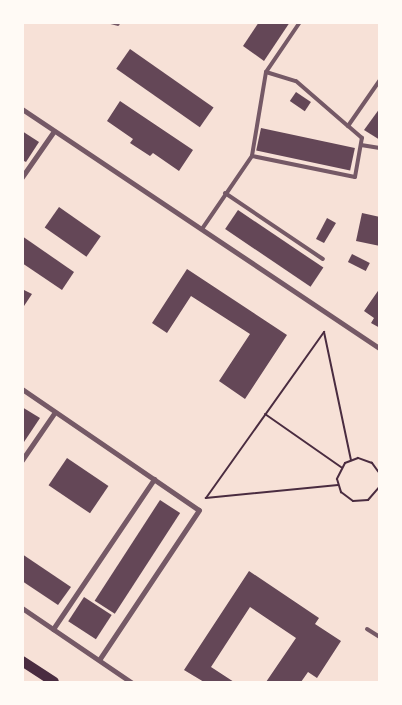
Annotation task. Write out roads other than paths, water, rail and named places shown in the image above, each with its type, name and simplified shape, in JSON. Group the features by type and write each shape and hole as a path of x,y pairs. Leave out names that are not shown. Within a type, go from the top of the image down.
{"main road":[{"path":"22,661 54,682"}],"street":[{"path":"22,110 380,349"},
{"path":"23,174 54,131"},
{"path":"22,389 199,510 99,660"},
{"path":"22,460 55,412"},
{"path":"53,629 154,479"},
{"path":"22,608 131,682"}],"lane":[{"path":"111,22 118,24"},
{"path":"202,229 252,156 266,72 300,22"},
{"path":"252,156 355,176 361,145 362,138 315,94 296,81 266,72"},
{"path":"348,126 380,80"},
{"path":"361,145 380,148"},
{"path":"225,193 323,258"},
{"path":"367,629 380,638"}]}
